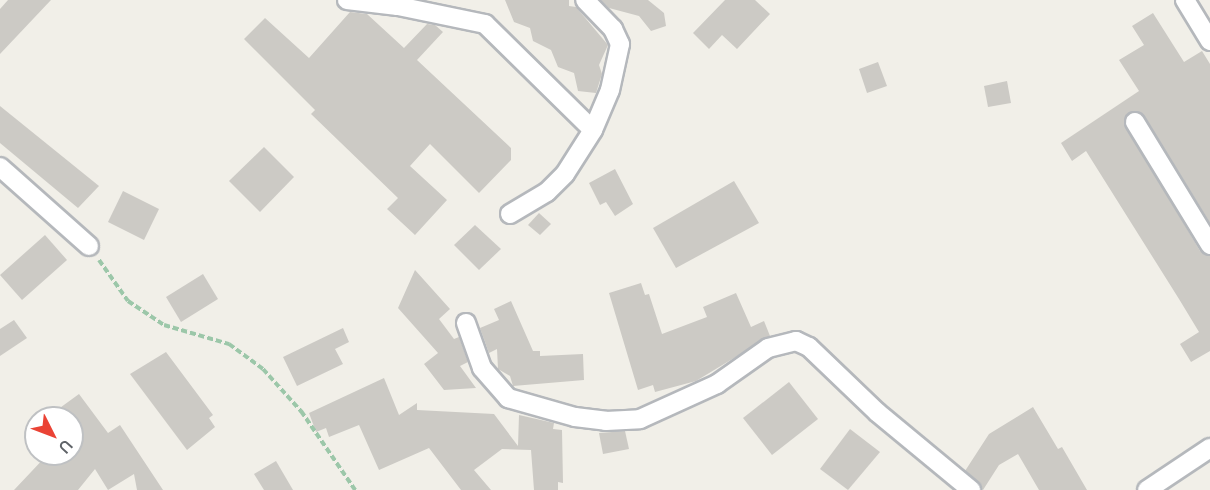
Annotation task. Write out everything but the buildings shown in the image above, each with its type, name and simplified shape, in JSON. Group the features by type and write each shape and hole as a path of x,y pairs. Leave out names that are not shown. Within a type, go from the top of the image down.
{"street":[{"path":"347,0 399,3 484,24 593,130"},
{"path":"510,214 557,184 593,130 614,78 621,44 613,29 585,0"},
{"path":"1185,0 1210,41"},
{"path":"1135,122 1210,245"},
{"path":"0,167 88,246"},
{"path":"466,323 482,368 508,398 574,417 606,421 640,419 717,384 768,348 796,340 809,347 878,413 971,490"},
{"path":"1147,490 1210,448"}],"path":[{"path":"88,246 128,301 164,325 229,344 263,369 301,411 355,490"}]}
